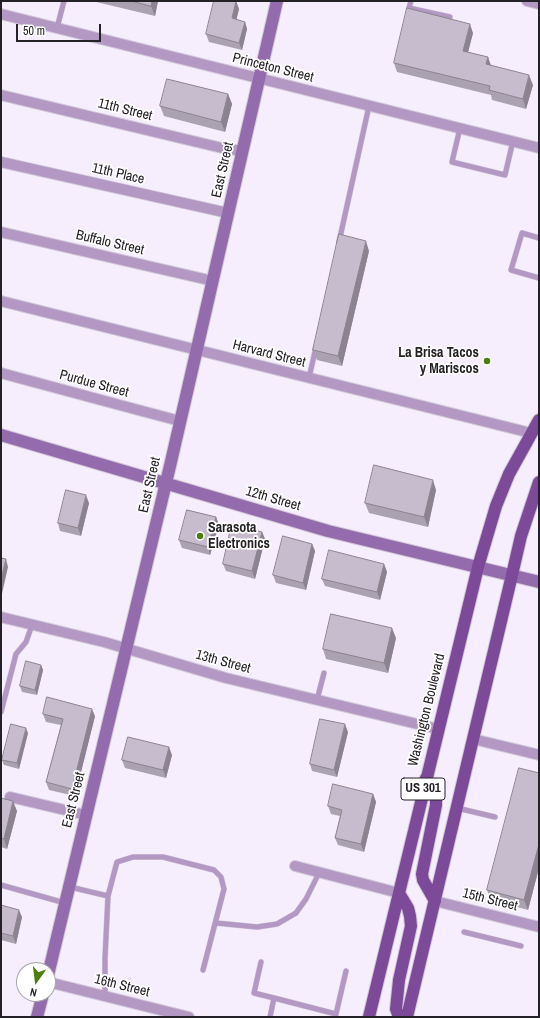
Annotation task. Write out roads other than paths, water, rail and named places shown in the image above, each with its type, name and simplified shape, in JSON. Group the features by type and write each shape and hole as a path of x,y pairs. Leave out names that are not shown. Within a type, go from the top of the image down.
{"main road":[{"name":"Washington Boulevard","path":"369,1017 478,567 498,500 509,474 539,420"},
{"name":"US 301","path":"407,1017 521,536 539,482"},
{"path":"426,778 436,797 436,805 422,874 423,880 435,901"},
{"path":"399,893 408,908 411,926 399,980 396,1009 399,1017"}],"street":[{"name":"East Street","path":"51,962 166,484 277,1"},
{"path":"527,1 539,4"},
{"name":"Princeton Street","path":"1,14 539,148"},
{"name":"11th Street","path":"1,95 242,152"},
{"name":"11th Place","path":"1,162 228,213"},
{"name":"Buffalo Street","path":"1,232 213,281"},
{"name":"Harvard Street","path":"1,300 531,433"},
{"name":"Purdue Street","path":"1,373 180,421"},
{"name":"12th Street","path":"1,435 328,531 539,582"},
{"name":"13th Street","path":"1,617 126,648 220,676 438,729"},
{"path":"474,739 539,755"},
{"path":"10,797 86,815"},
{"path":"295,866 399,893"},
{"name":"15th Street","path":"435,901 539,927"},
{"name":"16th Street","path":"56,984 187,1017"},
{"path":"37,1017 41,1002"}],"lane":[{"path":"57,28 64,1"},
{"path":"411,1 409,8 450,17"},
{"path":"338,246 369,106"},
{"path":"460,128 452,162 505,175 513,141"},
{"path":"539,238 522,233 511,270 539,278"},
{"path":"309,378 318,339"},
{"path":"1,712 16,654 26,642 32,625"},
{"path":"317,700 324,673"},
{"path":"457,808 495,817"},
{"path":"105,996 108,896 117,862 133,857 163,857 214,870 221,877 224,889 204,970"},
{"path":"216,923 257,927 277,924 296,913 306,899 319,873"},
{"path":"1,885 65,903"},
{"path":"69,887 108,896"},
{"path":"464,932 521,946"},
{"path":"261,962 254,993 336,1015 346,970"},
{"path":"270,1017 274,998"}],"place":[{"name":"La Brisa Tacos y Mariscos","path":"487,361"},
{"name":"Sarasota Electronics","path":"200,536"}]}
